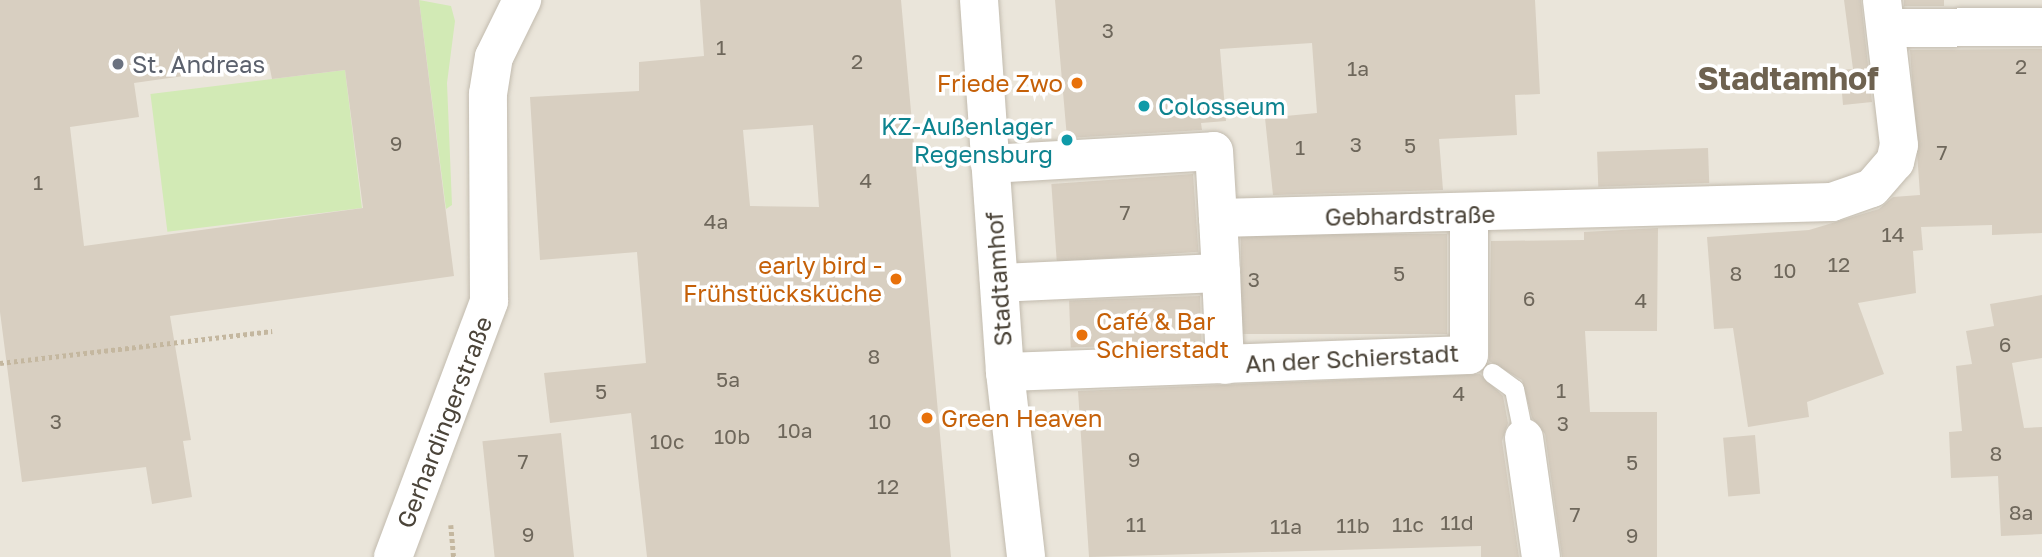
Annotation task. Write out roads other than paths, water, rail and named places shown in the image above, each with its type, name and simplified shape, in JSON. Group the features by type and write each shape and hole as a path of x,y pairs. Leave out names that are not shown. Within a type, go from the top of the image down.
{"street":[{"name":"Gerhardingerstraße","path":"393,557 489,302 488,94 494,58 522,0"},
{"name":"Stadtamhof","path":"979,0 1005,372 1026,557"},
{"path":"1884,14 2042,27"},
{"name":"Gebhardstraße","path":"1218,218 1469,214 1832,202 1872,188 1887,174 1899,145 1884,14"},
{"path":"990,164 1214,151 1218,218"},
{"name":"An der Schierstadt","path":"1005,372 1225,365 1479,363 1469,214"},
{"name":"An der Schierstadt","path":"1218,218 1225,365"},
{"path":"999,283 1221,273"},
{"path":"1524,438 1541,557"}],"lane":[{"path":"1479,363 1514,389 1524,438"}],"place":[{"name":"St. Andreas","path":"118,64"},
{"name":"Friede Zwo","path":"1077,83"},
{"name":"Colosseum","path":"1144,106"},
{"name":"KZ-Außenlager Regensburg","path":"1067,140"},
{"name":"early bird - Frühstücksküche","path":"896,279"},
{"name":"Café & Bar Schierstadt","path":"1082,335"},
{"name":"Green Heaven","path":"927,418"}],"district":[{"name":"Stadtamhof","path":"1788,78"}]}
